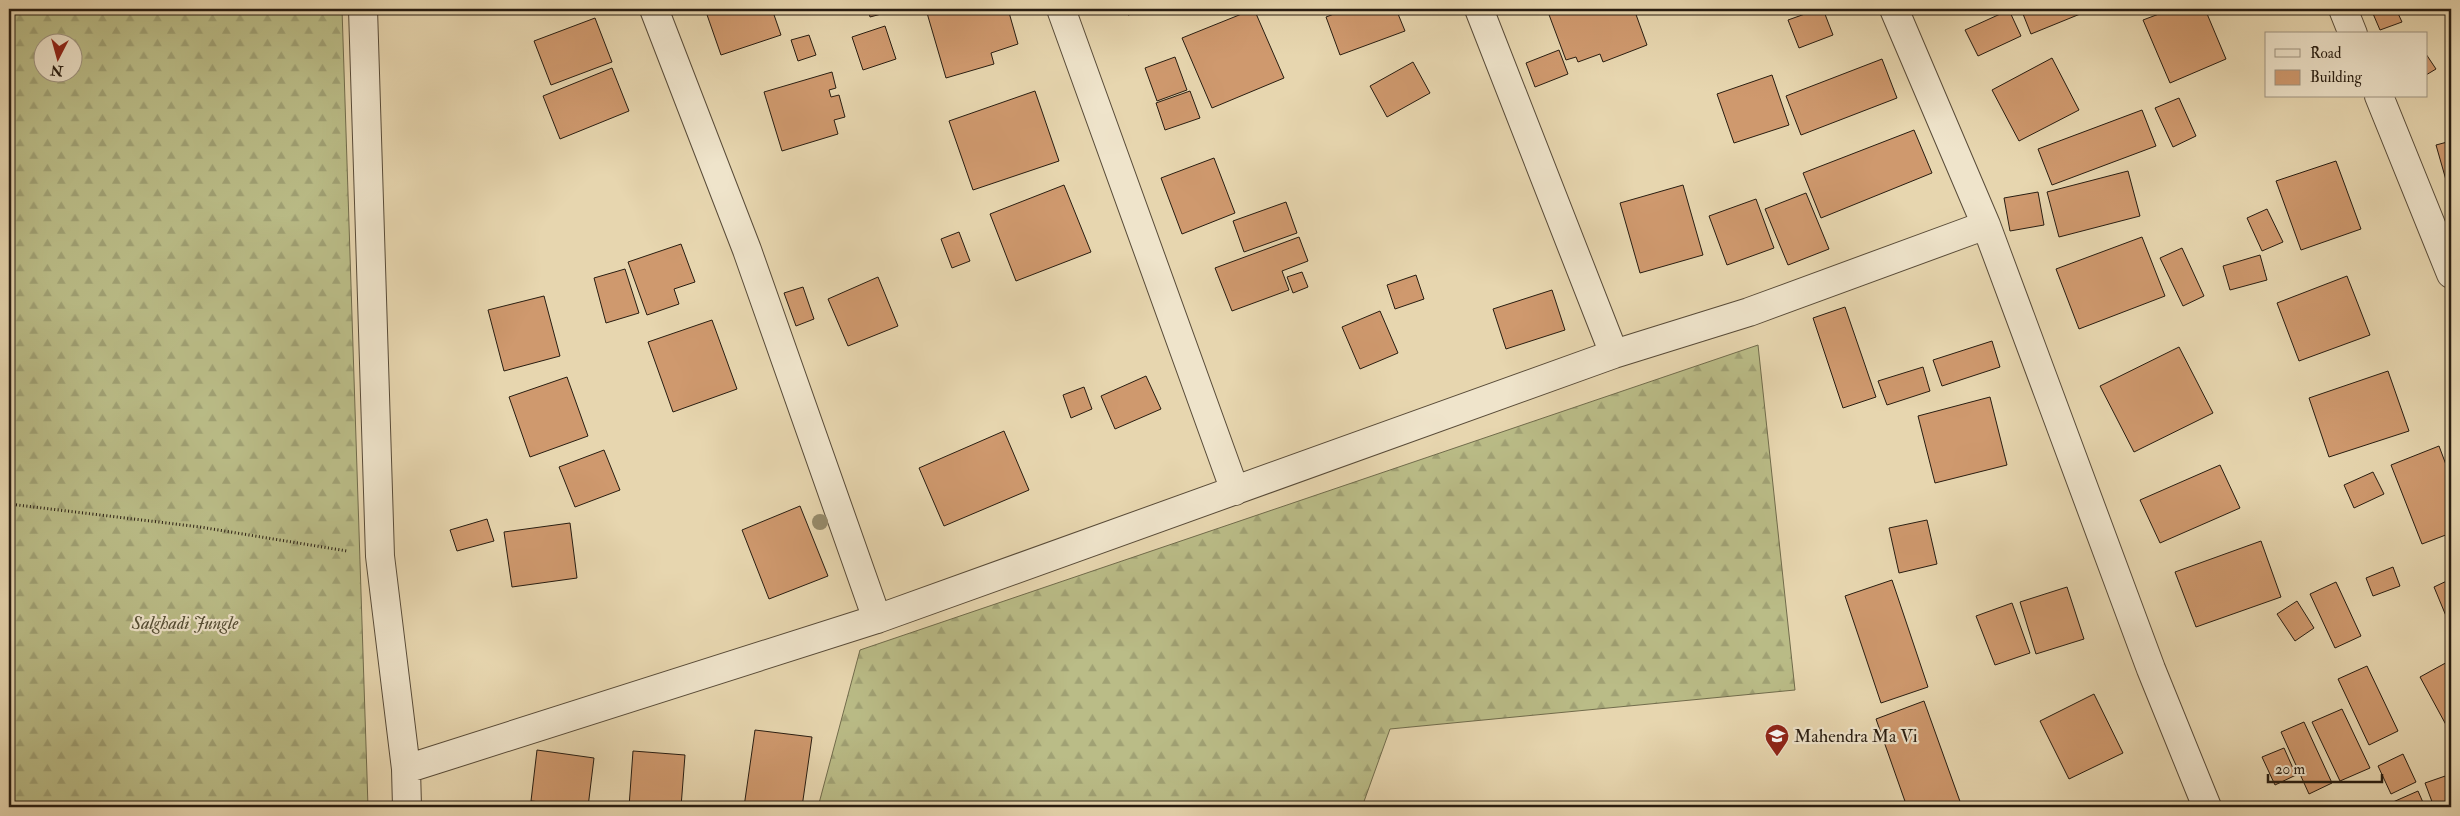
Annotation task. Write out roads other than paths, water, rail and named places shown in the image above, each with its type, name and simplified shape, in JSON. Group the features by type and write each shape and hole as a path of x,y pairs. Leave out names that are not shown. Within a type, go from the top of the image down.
{"street":[{"path":"363,9 380,556 406,769 407,807"},
{"path":"654,9 747,250 877,619"},
{"path":"1061,9 1235,491"},
{"path":"1479,9 1614,354"},
{"path":"1894,9 1986,225 2151,669 2207,807"},
{"path":"2343,9 2352,32"},
{"path":"2380,98 2451,274"},
{"path":"406,769 877,619 1614,354 1749,312 1986,225"}],"place":[{"name":"Mahendra Ma Vi","path":"1777,757"}],"park label":[{"name":"Salghadi Jungle","path":"185,623"}]}
